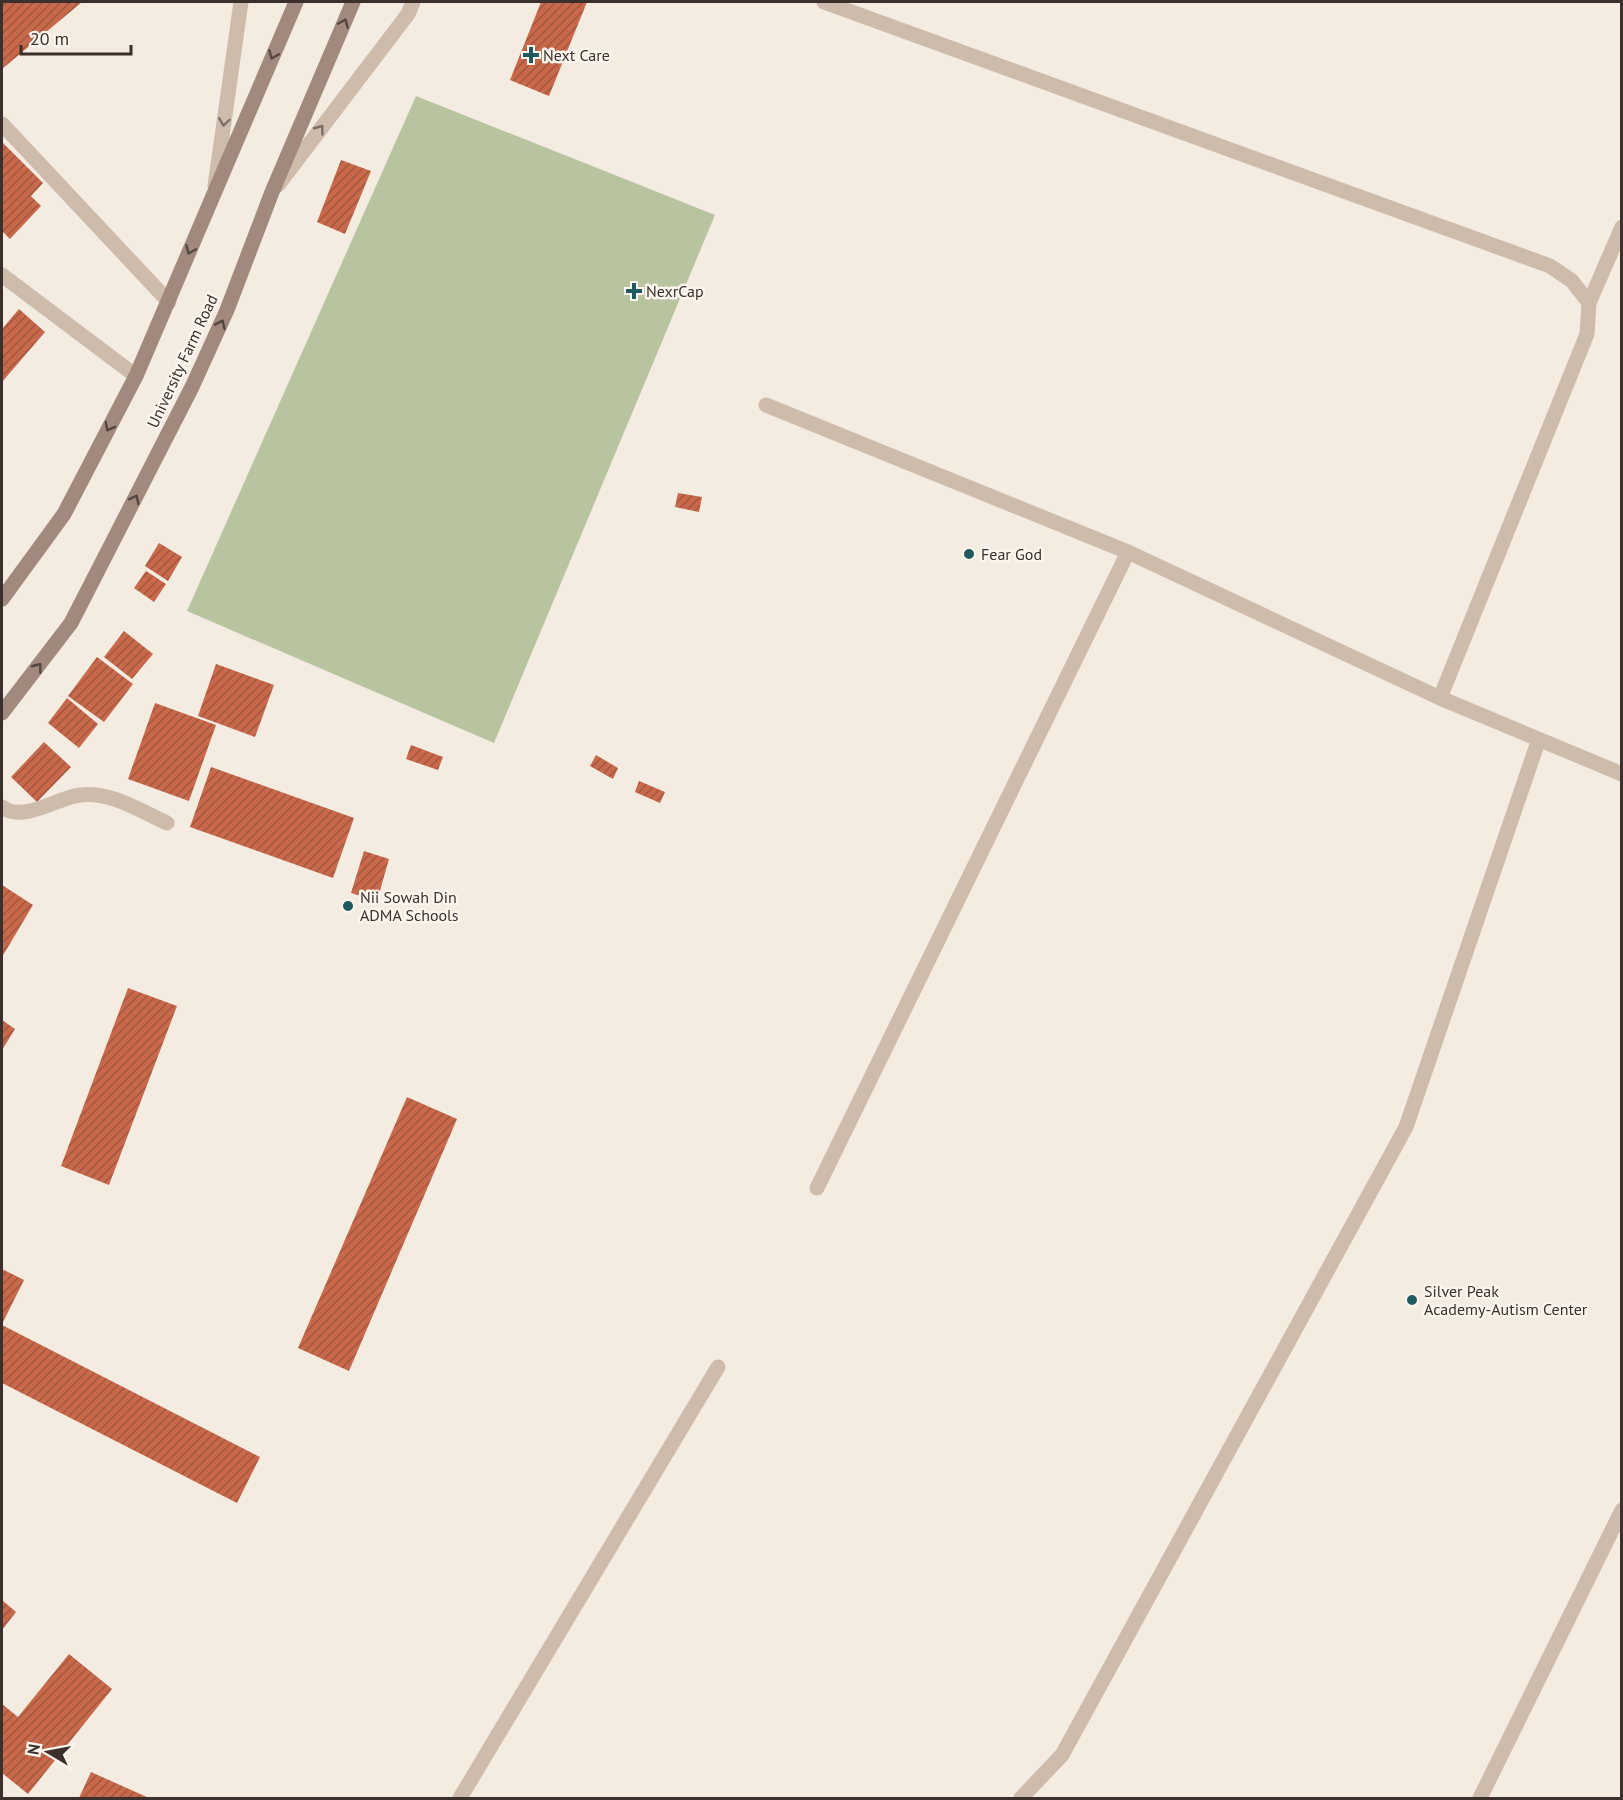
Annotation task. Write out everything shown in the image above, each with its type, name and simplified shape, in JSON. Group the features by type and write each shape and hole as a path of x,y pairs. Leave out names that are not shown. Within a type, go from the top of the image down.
{"street":[{"path":"213,196 241,2"},
{"path":"2,599 64,514 136,376 296,2"},
{"name":"University Farm Road","path":"2,713 71,623 192,387 227,310 272,192 353,2"},
{"path":"272,192 408,14 413,2"},
{"path":"824,2 1550,266 1572,281 1589,303"},
{"path":"2,124 169,302"},
{"path":"1440,698 1587,334 1589,303 1622,227"},
{"path":"2,275 136,376"},
{"path":"766,405 1128,552 1440,698 1622,774"},
{"path":"817,1188 1128,552"},
{"path":"1021,1798 1062,1755 1406,1127 1539,739"},
{"path":"2,807 10,813 23,813 80,795 108,796 167,823"},
{"path":"460,1798 718,1367"},
{"path":"1480,1798 1622,1510"}],"green space":[{"path":"416,96 715,215 494,743 187,611"}],"building":[{"path":"2,2 82,2 2,69"},
{"path":"541,2 587,2 549,96 510,80"},
{"path":"2,142 43,183 31,196 41,206 10,239 2,231"},
{"path":"341,160 371,171 345,234 317,222"},
{"path":"19,309 45,332 2,382 2,329"},
{"path":"678,493 702,497 699,512 675,507"},
{"path":"159,543 182,557 168,581 145,566"},
{"path":"146,571 166,584 154,602 134,588"},
{"path":"124,631 153,654 132,679 104,657"},
{"path":"97,657 133,684 104,722 68,696"},
{"path":"216,664 274,685 255,737 198,716"},
{"path":"67,698 98,724 79,748 48,723"},
{"path":"155,703 216,725 189,801 128,779"},
{"path":"44,742 71,767 37,802 11,777"},
{"path":"411,745 443,757 438,770 406,759"},
{"path":"596,755 618,768 613,779 590,766"},
{"path":"211,767 354,818 333,878 190,827"},
{"path":"639,781 665,792 660,803 635,792"},
{"path":"364,851 389,859 377,901 351,893"},
{"path":"2,885 33,905 2,957"},
{"path":"128,988 177,1006 109,1185 61,1166"},
{"path":"2,1020 15,1029 2,1050"},
{"path":"407,1097 457,1119 349,1371 298,1348"},
{"path":"2,1269 24,1280 2,1324"},
{"path":"2,1325 260,1457 237,1503 2,1383"},
{"path":"2,1600 16,1612 2,1630"},
{"path":"69,1654 112,1689 28,1794 2,1773 2,1704 18,1717"},
{"path":"91,1772 149,1798 79,1798"}],"place":[{"name":"Next Care","path":"531,55"},
{"name":"NexrCap","path":"634,291"},
{"name":"Fear God","path":"969,554"},
{"name":"Nii Sowah Din ADMA Schools","path":"348,906"},
{"name":"Silver Peak Academy-Autism Center","path":"1412,1300"}]}
